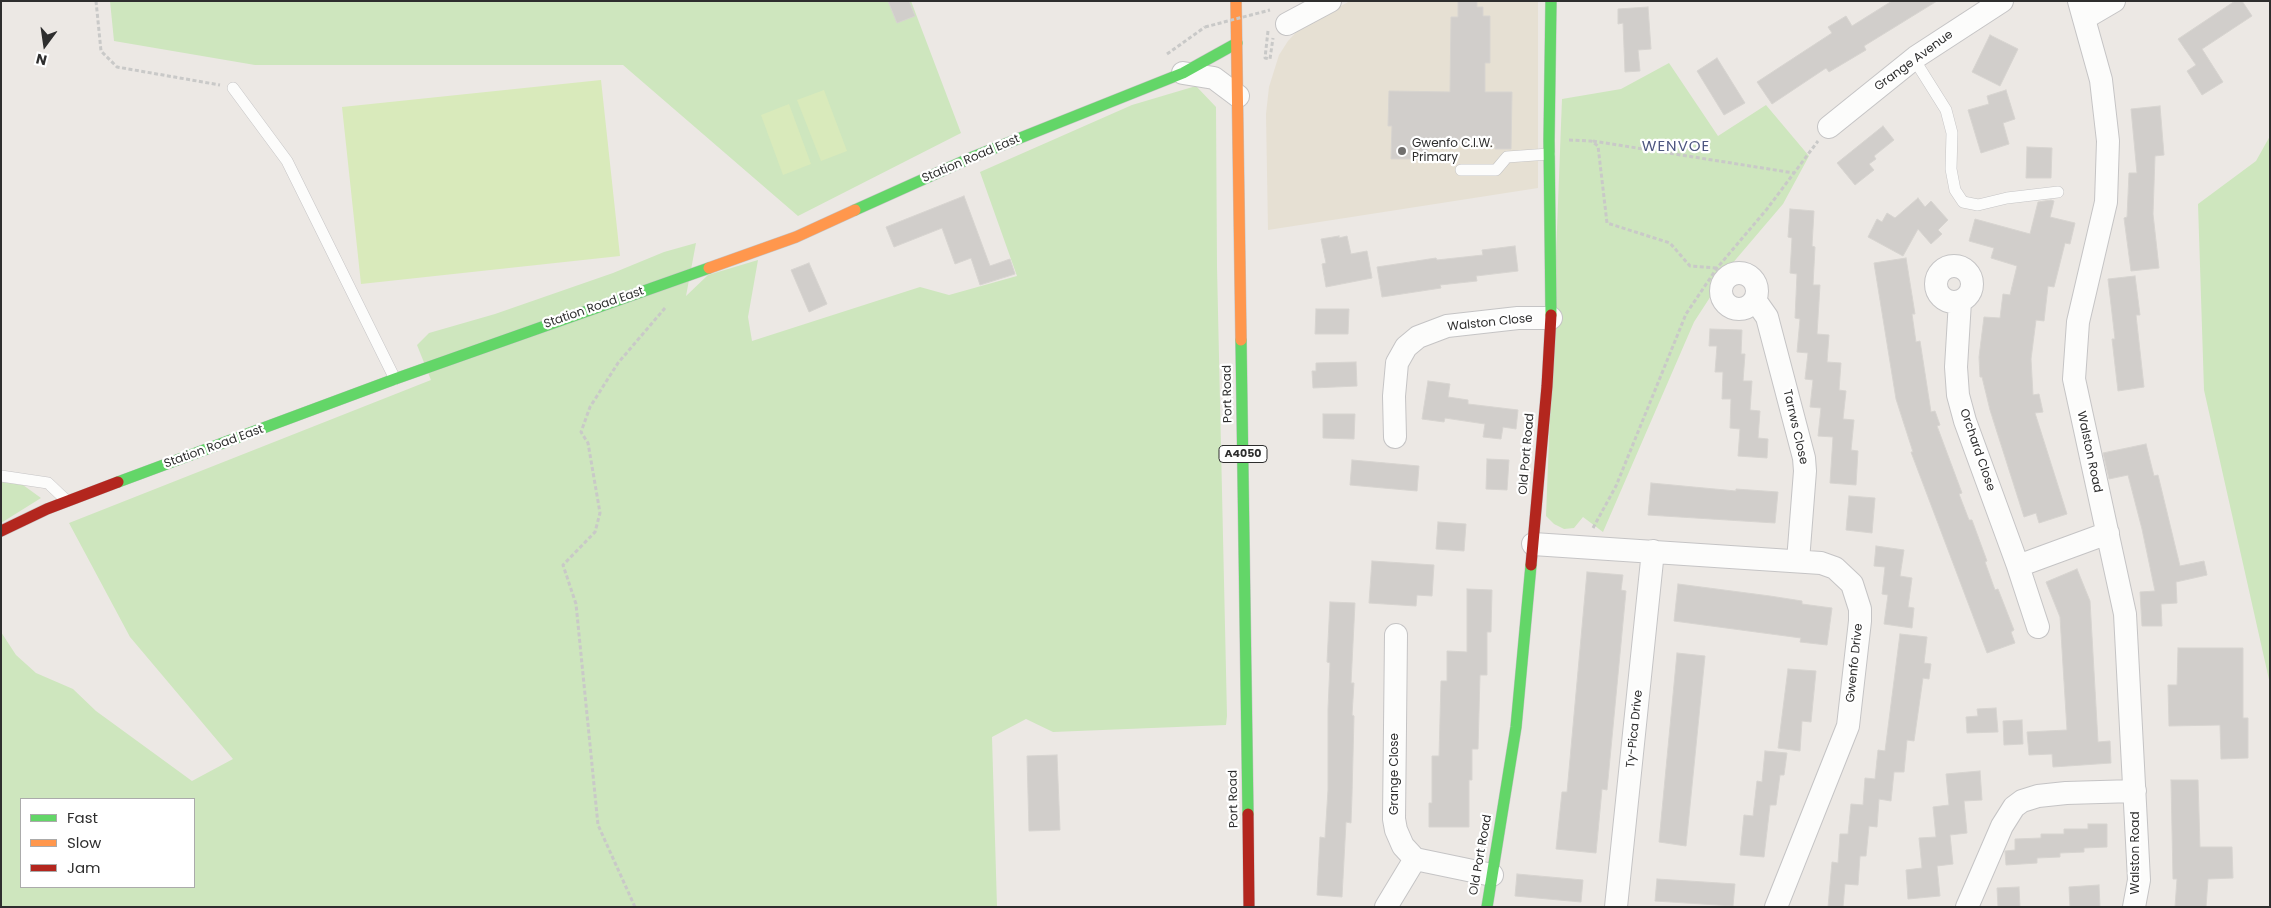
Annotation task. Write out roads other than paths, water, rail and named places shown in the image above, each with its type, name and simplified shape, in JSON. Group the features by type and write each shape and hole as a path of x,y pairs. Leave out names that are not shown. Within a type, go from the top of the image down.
{"street":[{"name":"Port Road","path":"1236,1 1249,907"},
{"path":"1279,17 1330,1"},
{"name":"Old Port Road","path":"1487,907 1516,727 1548,386 1551,318 1549,154 1551,1"},
{"name":"Grange Avenue","path":"1828,127 1914,59 2002,1"},
{"path":"2082,10 2114,1"},
{"name":"Walston Road","path":"2082,10 2101,80 2108,141 2106,202 2078,322 2074,379 2125,614 2139,880 2134,907"},
{"name":"Station Road East","path":"1,531 67,501 395,379 796,237 1176,66 1194,66 1209,60 1237,43"},
{"path":"1176,66 1214,78 1238,96"},
{"name":"Tarrws Close","path":"1720,275 1722,299 1730,307 1736,309 1747,308 1756,300 1767,317 1804,458 1805,471 1798,561"},
{"name":"Orchard Close","path":"1960,301 1956,367 1958,395 1965,421 2018,566 2038,627"},
{"name":"Walston Close","path":"1395,437 1394,396 1397,363 1406,347 1418,337 1447,326 1518,318 1551,318"},
{"path":"2018,566 2108,533"},
{"name":"Gwenfo Drive","path":"1533,544 1822,563 1835,568 1852,584 1858,597 1860,621 1846,732 1776,907"},
{"name":"Ty-Pica Drive","path":"1616,907 1653,551"},
{"name":"Grange Close","path":"1396,634 1394,819 1399,838 1415,859"},
{"path":"1967,907 2002,826 2014,807 2022,801 2038,796 2066,793 2135,791"},
{"path":"1386,907 1415,859 1492,875"}],"lane":[{"path":"1914,59 1946,110 1952,133 1951,169 1955,190 1963,202 1978,206 2007,198 2058,192"},
{"path":"233,88 287,161 395,379"},
{"path":"1461,170 1496,170 1507,157 1549,154"},
{"path":"1,476 48,483 67,501"}],"place":[{"name":"Gwenfo C.I.W. Primary","path":"1402,151"}],"district":[{"name":"WENVOE","path":"1676,147"}]}
